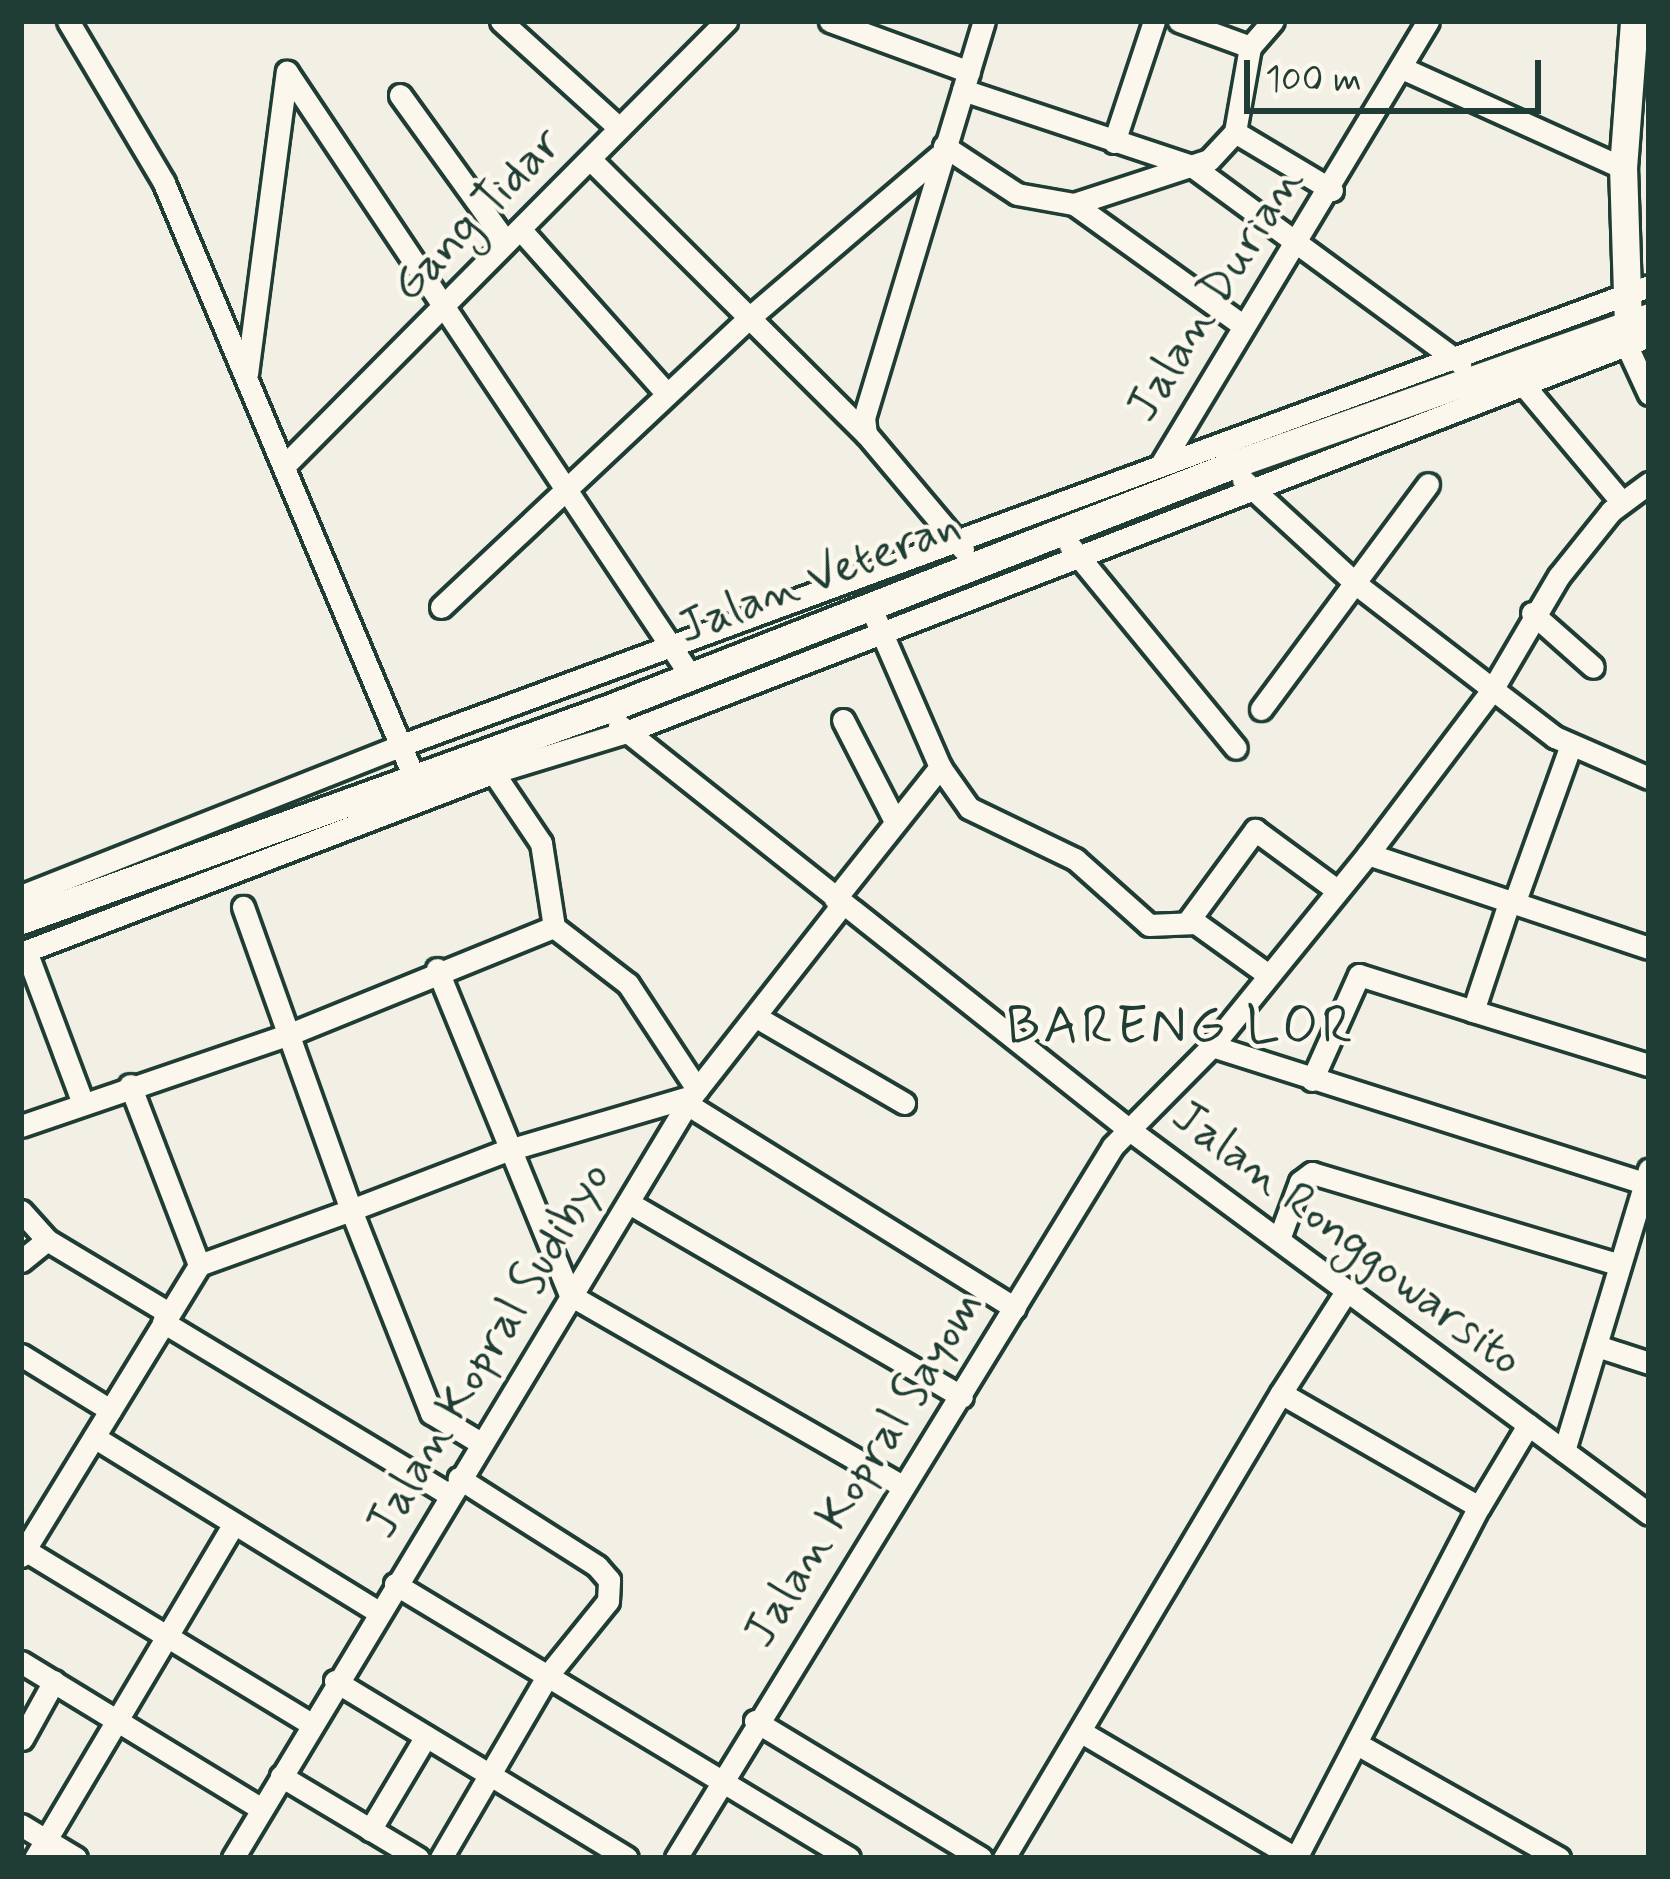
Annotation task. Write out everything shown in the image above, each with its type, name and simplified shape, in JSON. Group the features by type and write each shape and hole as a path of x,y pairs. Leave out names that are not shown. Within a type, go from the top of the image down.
{"main road":[{"path":"1634,21 1623,168 1635,324"},
{"name":"Jalan Veteran","path":"21,920 212,836 413,775 488,763 616,720 690,675 874,616 965,553 1059,531 1171,488 1242,476 1466,378 1635,324"}],"street":[{"path":"68,21 164,183 413,775"},
{"path":"501,21 619,128"},
{"name":"Gang Tidar","path":"285,465 445,311 726,21"},
{"path":"830,21 1114,142 1192,166 1466,378"},
{"path":"866,434 872,383 984,21"},
{"path":"1114,142 1154,21"},
{"path":"1178,21 1250,47"},
{"path":"1074,204 1192,166 1235,132 1250,47 1273,21"},
{"name":"Jalan Durian","path":"1171,488 1158,461 1332,190 1429,21"},
{"path":"1404,69 1623,168"},
{"path":"247,377 286,72 675,646 690,675"},
{"path":"400,95 513,236 667,394"},
{"path":"1235,132 1332,190"},
{"path":"942,151 1017,194 1074,204 1244,326"},
{"path":"441,607 749,318 942,151"},
{"path":"590,159 866,434 965,553"},
{"path":"1649,286 1635,324 1649,394"},
{"path":"21,896 212,836 399,746 675,646 965,553 1158,461 1466,378 1520,382 1635,324"},
{"path":"1520,382 1621,501"},
{"path":"616,720 874,616 1077,555 1242,476 1355,584 1492,690 1570,747 1649,778"},
{"name":"Jalan Kopral Sayom","path":"676,1858 755,1721 1127,1128 1212,1046 1334,888 1368,854 1492,690 1532,613 1621,501 1649,483"},
{"path":"1261,710 1428,484"},
{"path":"1059,531 1236,748"},
{"path":"1532,613 1593,667"},
{"path":"874,616 940,767 969,808 1075,859 1149,925 1166,930 1189,920 1255,830 1334,888"},
{"name":"Jalan Ronggowarsito","path":"616,720 838,902 1127,1128 1649,1514"},
{"path":"843,720 895,820"},
{"path":"1473,1011 1570,747"},
{"path":"82,1101 24,952 237,893 488,763 541,843 554,927 628,984 692,1097 1015,1308"},
{"name":"Jalan Kopral Sudibyo","path":"233,1858 309,1723 692,1097 758,1018 895,820 940,767"},
{"path":"212,836 431,1413 479,1442"},
{"path":"1368,854 1649,948"},
{"path":"1189,920 1268,974"},
{"path":"21,1126 82,1101 290,1034 437,970 554,927"},
{"path":"437,970 505,1151 570,1295 902,1486"},
{"path":"1312,1080 1359,975 1649,1065"},
{"path":"758,1018 904,1103"},
{"path":"1212,1046 1646,1188 1564,1451"},
{"path":"130,1085 199,1265"},
{"path":"309,1723 25,1543 199,1265 505,1151 692,1097"},
{"path":"1279,1239 1300,1182 1312,1173 1620,1265"},
{"path":"628,1203 962,1397"},
{"path":"21,1211 46,1240 165,1317 609,1580 608,1600 588,1633 548,1675 441,1858"},
{"path":"21,1261 46,1240"},
{"path":"1004,1858 1347,1290"},
{"path":"1597,1346 1649,1363"},
{"path":"21,1355 110,1411"},
{"path":"1281,1393 1479,1507"},
{"path":"1083,1732 1296,1858 1359,1745 1479,1507 1528,1425"},
{"path":"94,1438 377,1611"},
{"path":"41,1849 234,1524"},
{"path":"394,1584 850,1858"},
{"path":"21,1661 262,1809"},
{"path":"22,1739 54,1681"},
{"path":"335,1681 627,1858"},
{"path":"755,1721 981,1858"},
{"path":"370,1830 426,1736"},
{"path":"1359,1745 1558,1858"},
{"path":"281,1776 418,1858"},
{"path":"21,1825 41,1849 76,1858"}],"district":[{"name":"BARENG LOR","path":"1181,1028"}]}
